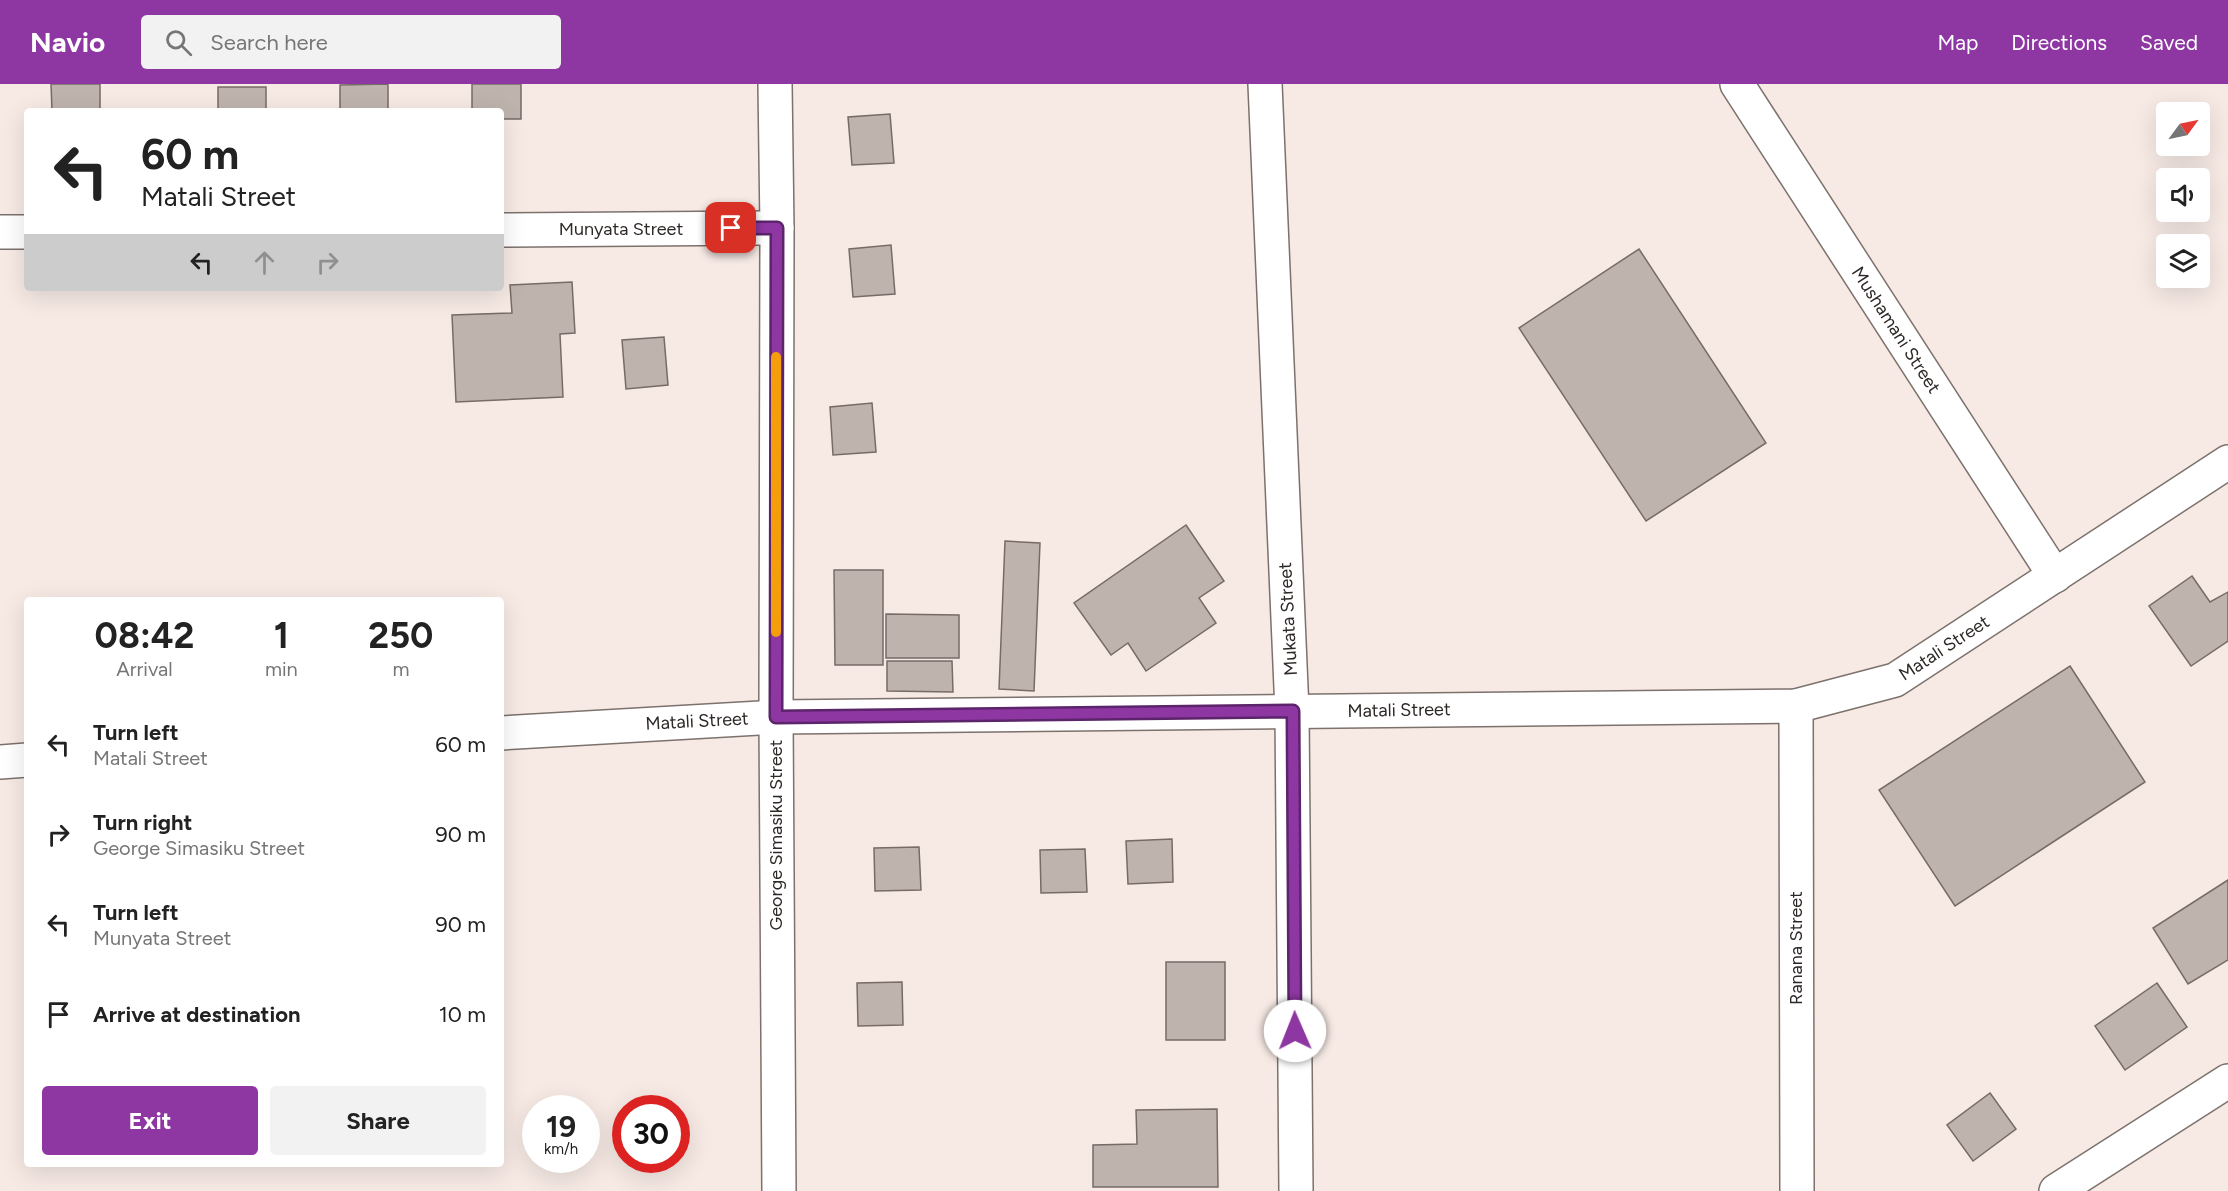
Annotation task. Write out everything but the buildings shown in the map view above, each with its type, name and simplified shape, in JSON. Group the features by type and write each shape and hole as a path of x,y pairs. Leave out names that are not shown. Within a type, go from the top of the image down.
{"street":[{"name":"George Simasiku Street","path":"775,84 778,1191"},
{"name":"Mukata Street","path":"1265,84 1293,711 1296,1191"},
{"name":"Mushamani Street","path":"1737,84 2055,576"},
{"name":"Munyata Street","path":"504,230 777,228"},
{"path":"0,232 24,232"},
{"name":"Matali Street","path":"504,733 776,717 1796,706 1895,680 2228,462"},
{"name":"Ranana Street","path":"1796,706 1797,1191"},
{"path":"0,762 24,760"},
{"path":"2056,1191 2228,1081"}],"slow traffic":[{"path":"776,357 776,632"}],"route":[{"path":"731,228 777,228 776,717 1293,711 1295,1031"}]}
